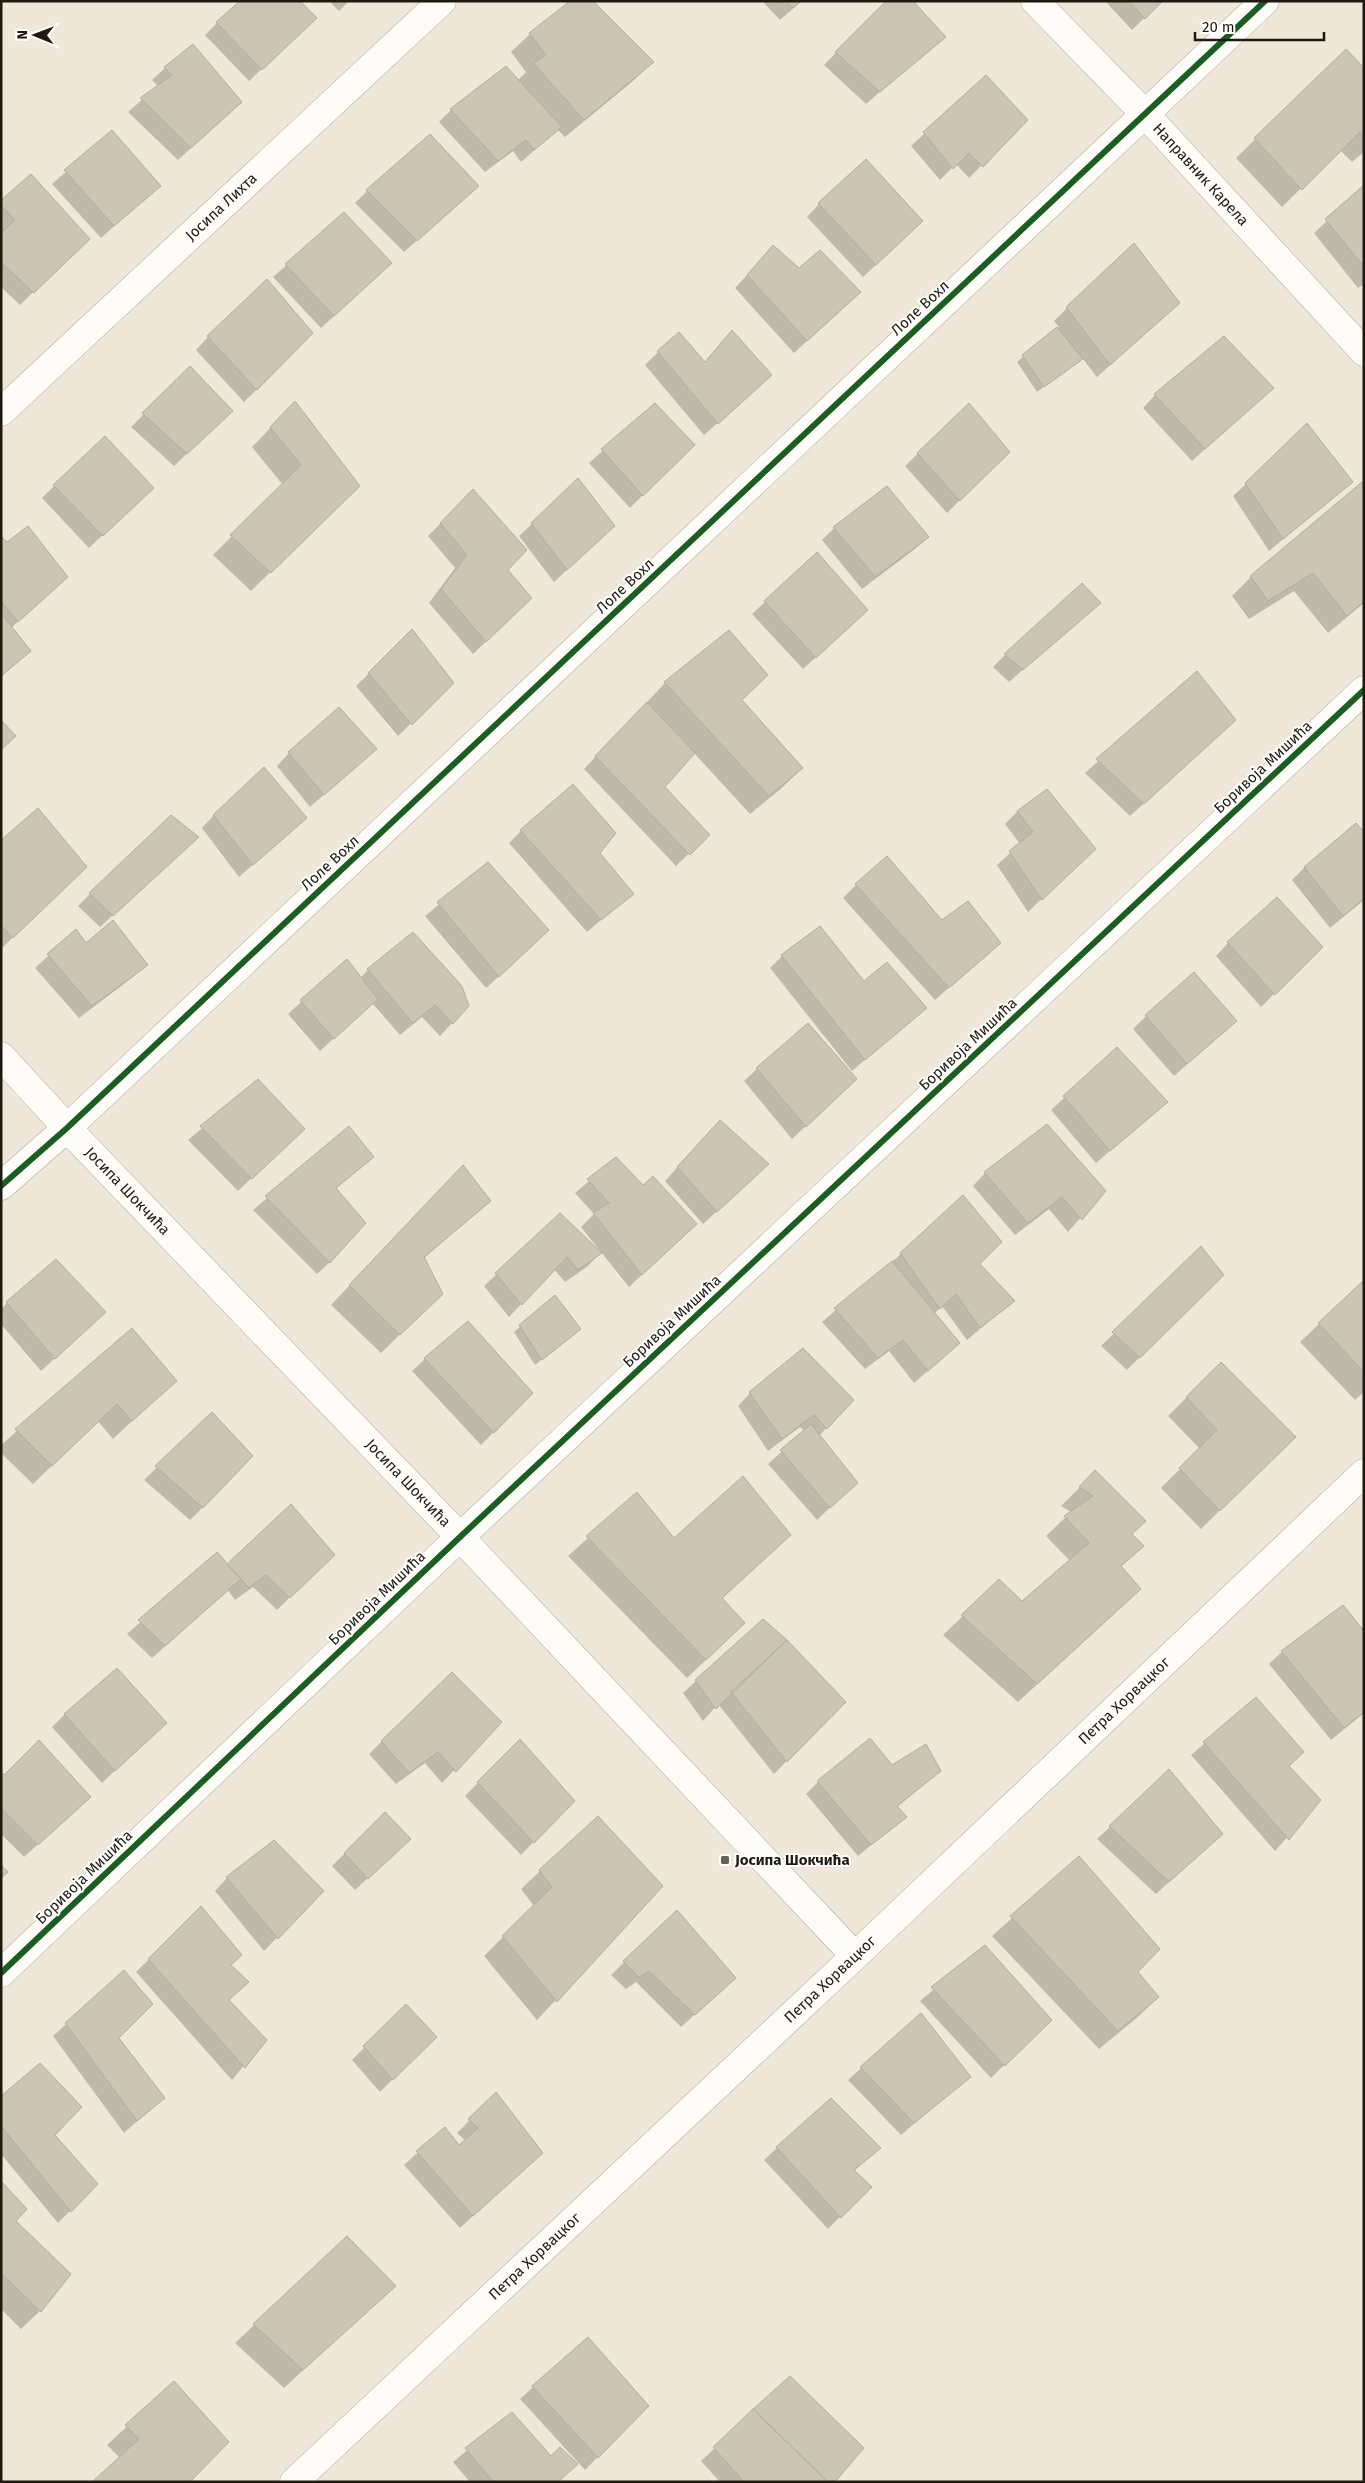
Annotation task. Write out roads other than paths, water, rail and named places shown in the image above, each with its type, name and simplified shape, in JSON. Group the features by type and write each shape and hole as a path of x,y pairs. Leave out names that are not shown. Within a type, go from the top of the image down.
{"street":[{"name":"Јосипа Лихта","path":"1,412 442,1"},
{"name":"Направник Карела","path":"1035,1 1145,114 1364,352"},
{"name":"Лоле Вохл","path":"1,1186 66,1128 1265,1"},
{"name":"Боривоја Мишића","path":"1,1973 460,1537 1364,690"},
{"name":"Јосипа Шокчића","path":"1,1056 66,1128 460,1537 855,1956"},
{"name":"Петра Хорвацког","path":"294,2482 855,1956 1364,1473"}],"place":[{"name":"Јосипа Шокчића","path":"725,1860"}]}
